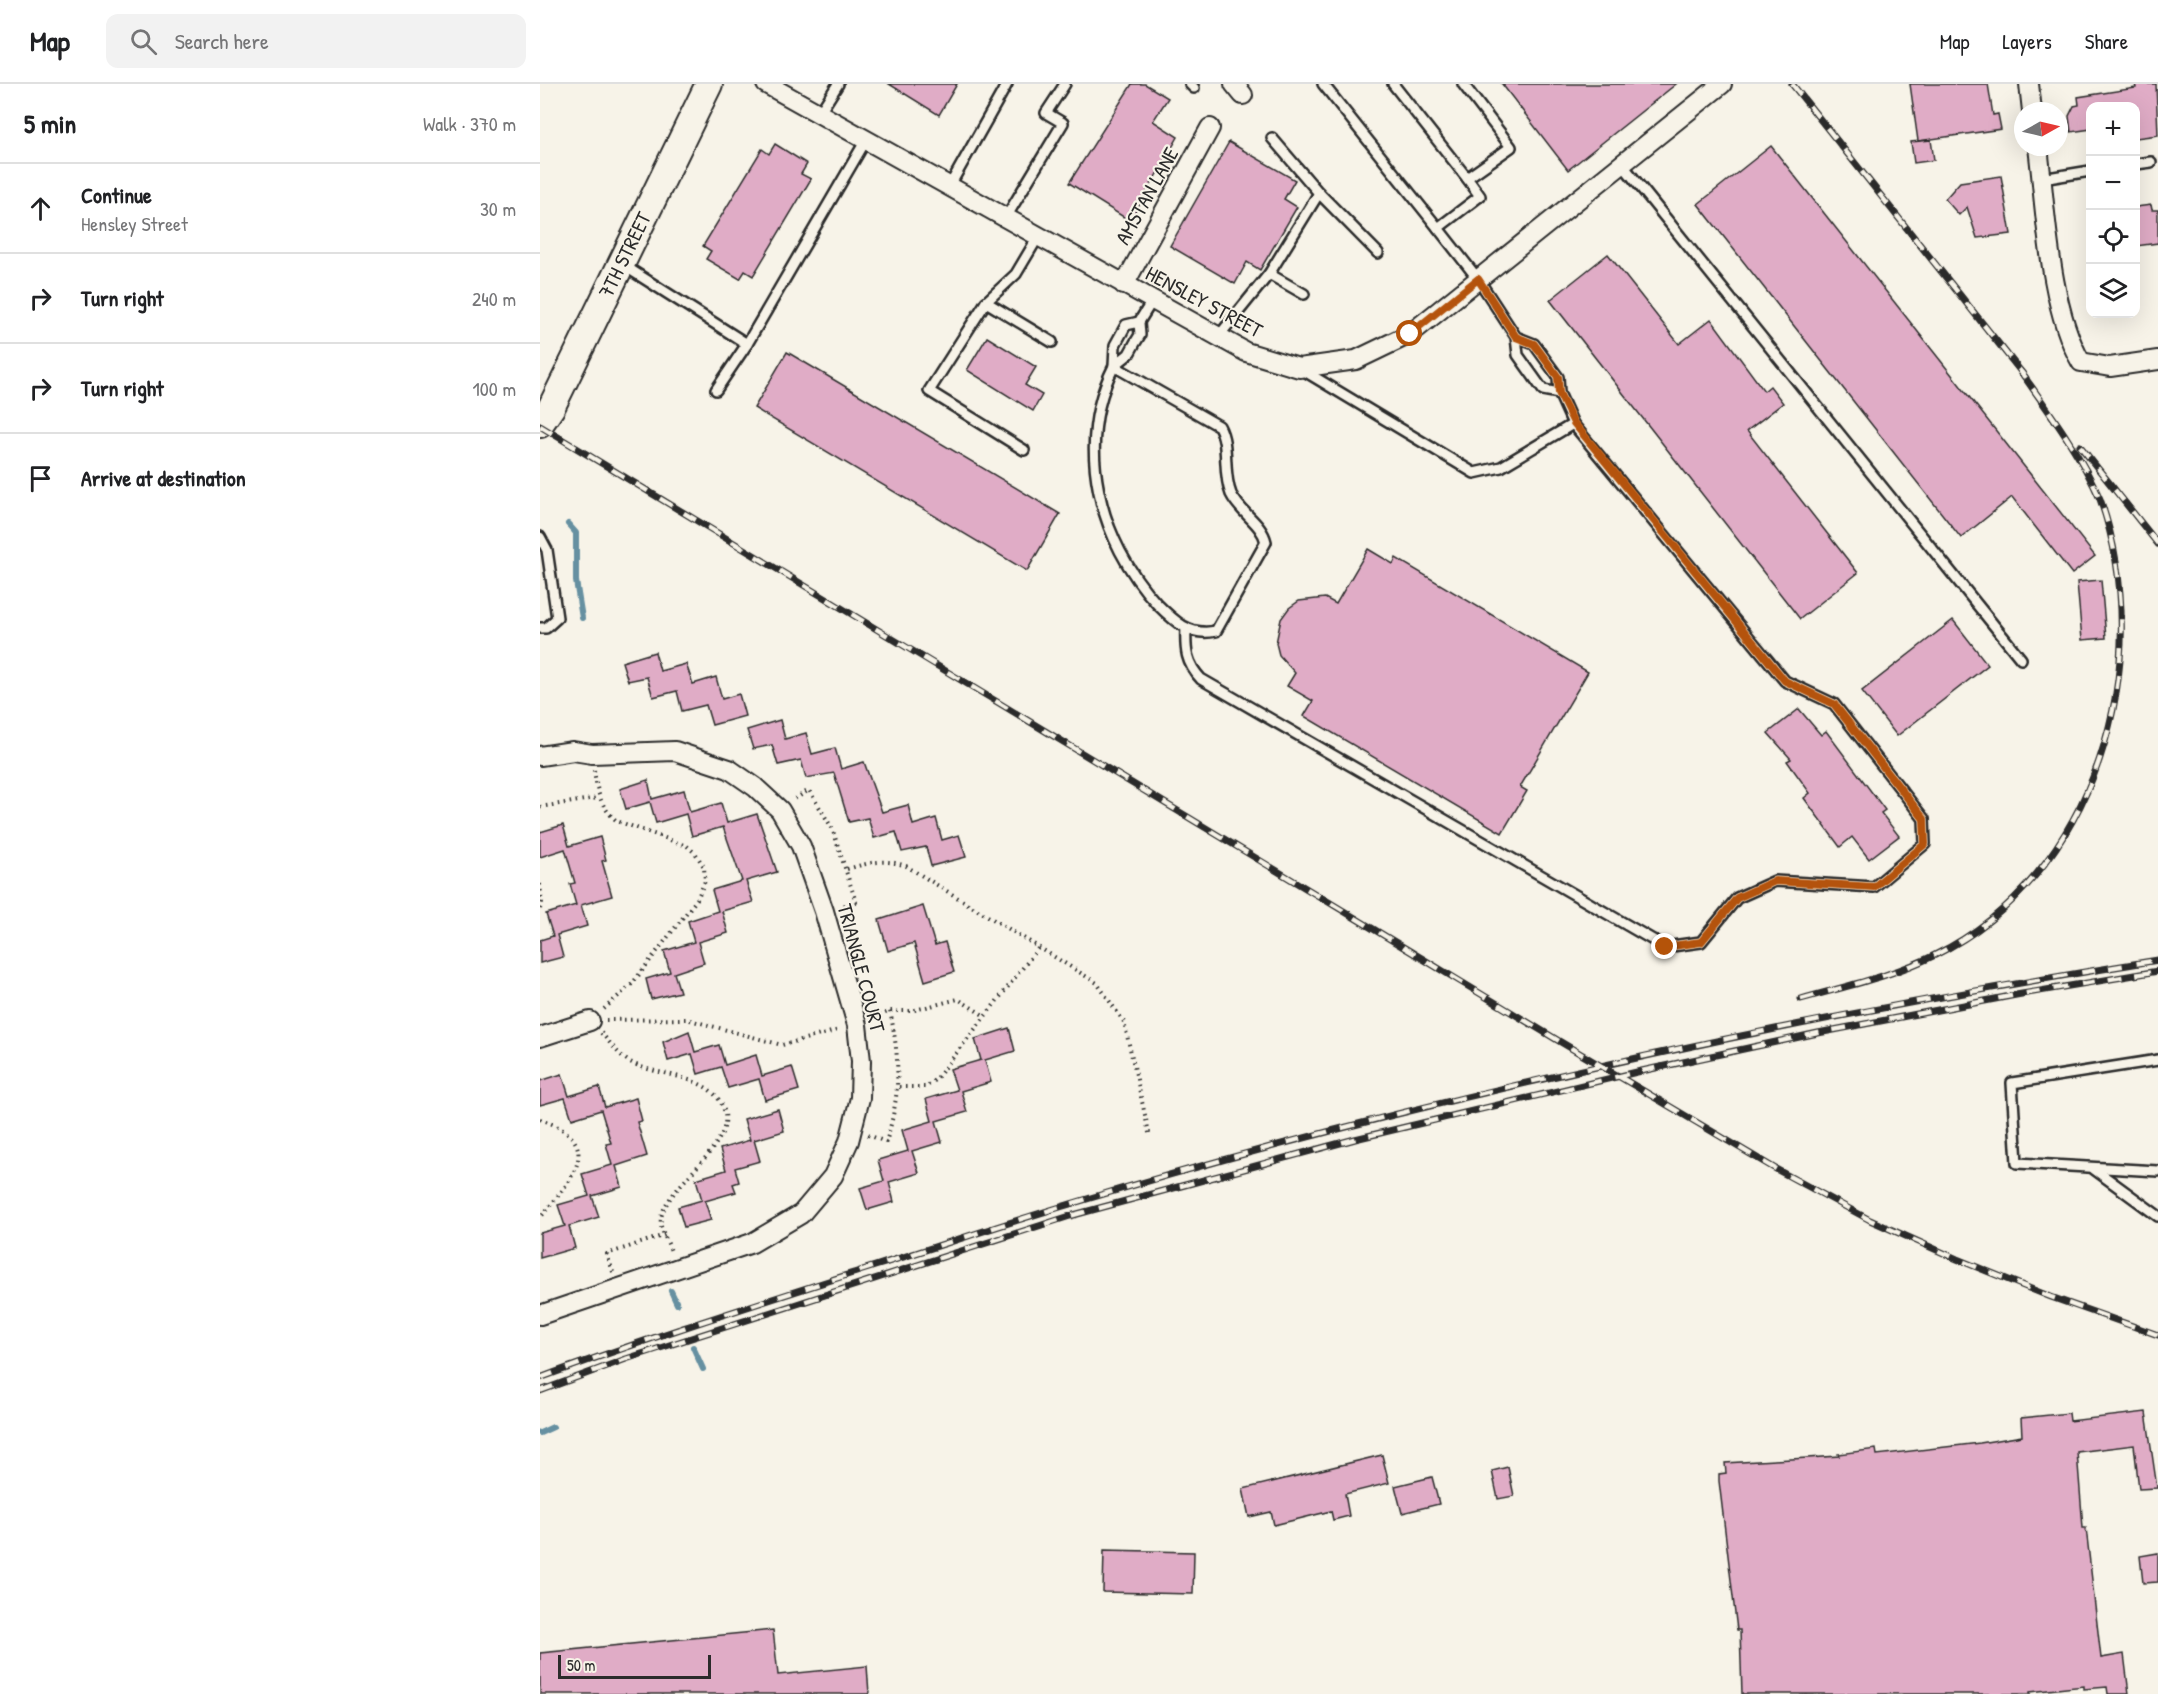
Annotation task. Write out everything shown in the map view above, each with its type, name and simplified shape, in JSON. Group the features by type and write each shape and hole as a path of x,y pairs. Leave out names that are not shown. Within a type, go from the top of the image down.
{"street":[{"name":"7TH STREET","path":"540,424 551,408 709,84"},
{"name":"HENSLEY STREET","path":"766,84 1246,352 1299,368 1356,360 1410,334 1722,84"},
{"path":"2029,84 2031,102"},
{"name":"AMSTAN LANE","path":"1124,285 1210,128"},
{"path":"2038,156 2060,311 2069,340 2081,362 2096,367 2110,367 2158,360"},
{"name":"TRIANGLE COURT","path":"540,756 573,751 592,754 675,751 729,770 755,787 780,810 801,846 824,911 856,1025 861,1061 860,1098 853,1130 833,1176 801,1214 752,1243 540,1316"},
{"path":"540,1037 590,1021"}],"lane":[{"path":"819,114 838,84"},
{"path":"949,187 1007,84"},
{"path":"1005,219 1063,123 1046,113 1065,84"},
{"path":"1323,84 1478,279 1516,337 1518,356 1543,390 1559,393"},
{"path":"1393,84 1480,196 1438,228"},
{"path":"1463,84 1511,147 1467,178"},
{"path":"1272,138 1319,193 1378,253"},
{"path":"716,390 747,344 866,140"},
{"path":"2140,163 2151,162"},
{"path":"1622,164 2021,659"},
{"path":"2042,179 2086,172"},
{"path":"1218,337 1269,274 1319,193"},
{"path":"1024,450 929,391 986,302 1016,274 1038,237"},
{"path":"621,264 747,344"},
{"path":"1269,274 1304,294"},
{"path":"1114,366 1129,354 1140,335 1139,322 1152,301"},
{"path":"986,302 1052,342"},
{"path":"1114,366 1219,426 1224,436 1225,472 1232,496 1246,515 1264,532 1266,542 1216,631 1202,634 1186,628 1165,612 1140,585 1120,554 1106,522 1098,491 1095,461 1101,400 1114,366 1115,345 1126,325 1139,322"},
{"path":"1186,628 1185,650 1189,666 1202,679 1665,947 1701,942 1737,898 1775,881 1874,887 1925,844 1924,819 1834,704 1785,681 1574,423 1559,393 1558,377 1534,344 1516,337"},
{"path":"1299,368 1474,473 1501,467 1574,423"},
{"path":"540,537 547,550 557,618 546,628 540,628"},
{"path":"2158,1060 2012,1083 2017,1163 2158,1171"},
{"path":"2094,1169 2158,1216"}],"path":[{"path":"590,1021 632,984 697,899 705,881 704,867 696,854 687,846 617,821 598,798 592,754"},
{"path":"780,810 809,790 832,828 856,902 824,911"},
{"path":"540,807 598,798"},
{"path":"847,869 876,860 890,860 906,866 1097,983 1124,1022 1150,1137"},
{"path":"540,884 542,902 540,909"},
{"path":"899,1087 926,1087 937,1078 1039,947"},
{"path":"590,1021 686,1019 782,1045 856,1025 890,1011 911,1011 958,999 985,1016"},
{"path":"853,1130 886,1142 895,1114 899,1087 898,1056 890,1011"},
{"path":"590,1021 629,1062 709,1088 722,1103 727,1116 724,1133 666,1207 661,1224 678,1269"},
{"path":"540,1119 561,1126 572,1136 578,1149 578,1163 574,1175 540,1218"},
{"path":"619,1289 607,1254 665,1235"}],"building":[{"path":"889,84 957,84 939,115"},
{"path":"1132,84 1145,84 1168,98 1153,121 1178,137 1130,221 1069,183"},
{"path":"1502,84 1676,84 1568,170"},
{"path":"1910,84 1988,84 1993,115 1998,114 2001,129 1918,141"},
{"path":"2135,84 2156,84 2158,135 2140,137 2140,102 2086,102 2086,130 2071,132 2069,116 2074,106 2079,105 2078,97 2136,88"},
{"path":"1931,140 1934,160 1914,163 1911,142"},
{"path":"1229,142 1295,180 1284,199 1297,207 1260,270 1247,262 1235,284 1170,246"},
{"path":"775,144 807,164 801,174 811,179 753,276 745,271 740,279 706,259 711,251 703,246 762,149 769,154"},
{"path":"1771,146 2095,556 2072,574 2012,497 1961,538 1698,204"},
{"path":"2001,176 2011,234 1977,238 1967,207 1959,215 1945,199 1960,182"},
{"path":"2151,205 2152,210 2158,210 2158,243 2140,245 2140,206"},
{"path":"1608,254 1679,344 1711,319 1764,391 1770,386 1783,403 1747,431 1858,573 1800,619 1550,300"},
{"path":"987,337 1036,367 1025,385 1042,395 1033,411 967,370"},
{"path":"787,352 1060,514 1027,571 754,408"},
{"path":"1368,549 1393,564 1396,558 1588,672 1520,787 1527,791 1502,833 1304,716 1313,701 1287,686 1295,673 1279,655 1276,643 1281,619 1289,608 1299,601 1325,598 1336,604"},
{"path":"2101,580 2106,638 2082,640 2077,582"},
{"path":"1953,620 1988,665 1897,736 1862,691"},
{"path":"655,652 660,671 686,664 693,684 716,677 722,699 739,694 745,716 712,725 706,705 682,711 677,691 653,697 647,677 628,681 622,662"},
{"path":"1799,709 1821,735 1826,731 1885,810 1881,813 1899,836 1869,859 1852,837 1840,847 1804,798 1810,793 1787,761 1791,759 1768,733"},
{"path":"780,720 785,739 806,733 812,754 835,748 841,769 864,762 882,812 908,805 913,825 936,818 942,840 959,835 966,857 931,866 926,847 902,852 896,832 874,838 868,818 849,822 834,773 806,778 801,760 778,765 772,745 753,749 747,730"},
{"path":"648,780 652,799 684,790 690,812 721,803 727,823 757,814 777,872 746,881 753,902 722,911 728,933 698,942 704,963 674,973 680,992 651,999 646,979 670,972 664,951 694,942 688,921 718,911 712,890 742,881 723,827 692,836 686,814 656,823 650,802 626,809 620,789"},
{"path":"563,825 569,846 600,837 606,860 602,861 612,896 581,905 587,926 557,935 563,957 540,963 540,940 553,936 546,914 576,905 570,884 575,883 565,849 540,857 540,832"},
{"path":"923,906 935,945 945,942 954,972 925,981 914,943 888,951 879,920"},
{"path":"1009,1028 1015,1051 985,1060 991,1082 961,1091 967,1112 936,1121 942,1142 912,1151 919,1173 889,1182 894,1202 867,1210 860,1188 884,1181 878,1160 908,1151 902,1130 932,1121 926,1099 957,1090 950,1069 981,1060 975,1039"},
{"path":"689,1031 695,1052 719,1045 725,1065 756,1055 762,1076 792,1067 799,1090 765,1100 759,1079 728,1088 721,1067 698,1074 692,1054 668,1061 663,1042"},
{"path":"562,1074 569,1096 599,1087 605,1107 636,1098 642,1121 637,1122 647,1156 616,1166 622,1187 592,1196 599,1217 569,1226 575,1248 540,1258 540,1233 565,1226 558,1205 589,1196 582,1174 612,1165 606,1144 611,1143 601,1110 572,1119 565,1098 540,1105 540,1081"},
{"path":"778,1109 784,1131 754,1140 760,1161 735,1168 739,1182 733,1184 736,1192 705,1201 711,1220 684,1227 678,1207 702,1200 696,1179 726,1170 720,1149 750,1140 744,1119"},
{"path":"2146,1412 2157,1488 2139,1489 2134,1445 2077,1452 2083,1528 2086,1528 2101,1658 2124,1654 2129,1694 2108,1694 2107,1687 2084,1689 2084,1686 2030,1692 2030,1694 1742,1694 1740,1630 1737,1630 1719,1481 1719,1474 1726,1473 1725,1463 1839,1456 1838,1454 1876,1449 1877,1455 1980,1443 2022,1436 2021,1418 2069,1413 2070,1421"},
{"path":"1382,1455 1389,1483 1345,1494 1349,1516 1333,1520 1331,1511 1274,1525 1271,1512 1249,1517 1243,1489"},
{"path":"1508,1467 1514,1496 1498,1499 1492,1471"},
{"path":"1432,1477 1439,1504 1402,1513 1395,1486"},
{"path":"1104,1550 1194,1552 1193,1594 1103,1592"},
{"path":"2158,1553 2158,1582 2143,1583 2140,1556"},
{"path":"773,1630 778,1675 867,1666 869,1694 540,1694 540,1653"}],"waterway":[{"path":"568,524 576,533 576,581 582,618"},
{"path":"671,1291 677,1304"},
{"path":"693,1347 703,1369"},
{"path":"540,1433 553,1427"}],"railway":[{"path":"1792,84 2026,378"},
{"path":"1801,999 1903,969 1935,955 1991,919 2037,873 2073,819 2100,759 2116,695 2121,628 2116,562 2100,499 2092,482 2064,434 2021,372"},
{"path":"540,426 1559,1041 1774,1168 1870,1220 1957,1259 2051,1297 2158,1335"},
{"path":"2080,446 2158,544"},
{"path":"540,1378 707,1320 1019,1220 1336,1129 1608,1064 1745,1035 1882,1008 2158,960"},
{"path":"540,1391 626,1359 1070,1216 1355,1139 1637,1072 1818,1033 2016,995 2158,971"}],"route":[{"path":"1410,334 1478,279 1516,337 1534,344 1558,377 1559,393 1574,423 1785,681 1834,704 1924,819 1925,844 1874,887 1775,881 1737,898 1701,942 1665,947"}]}
